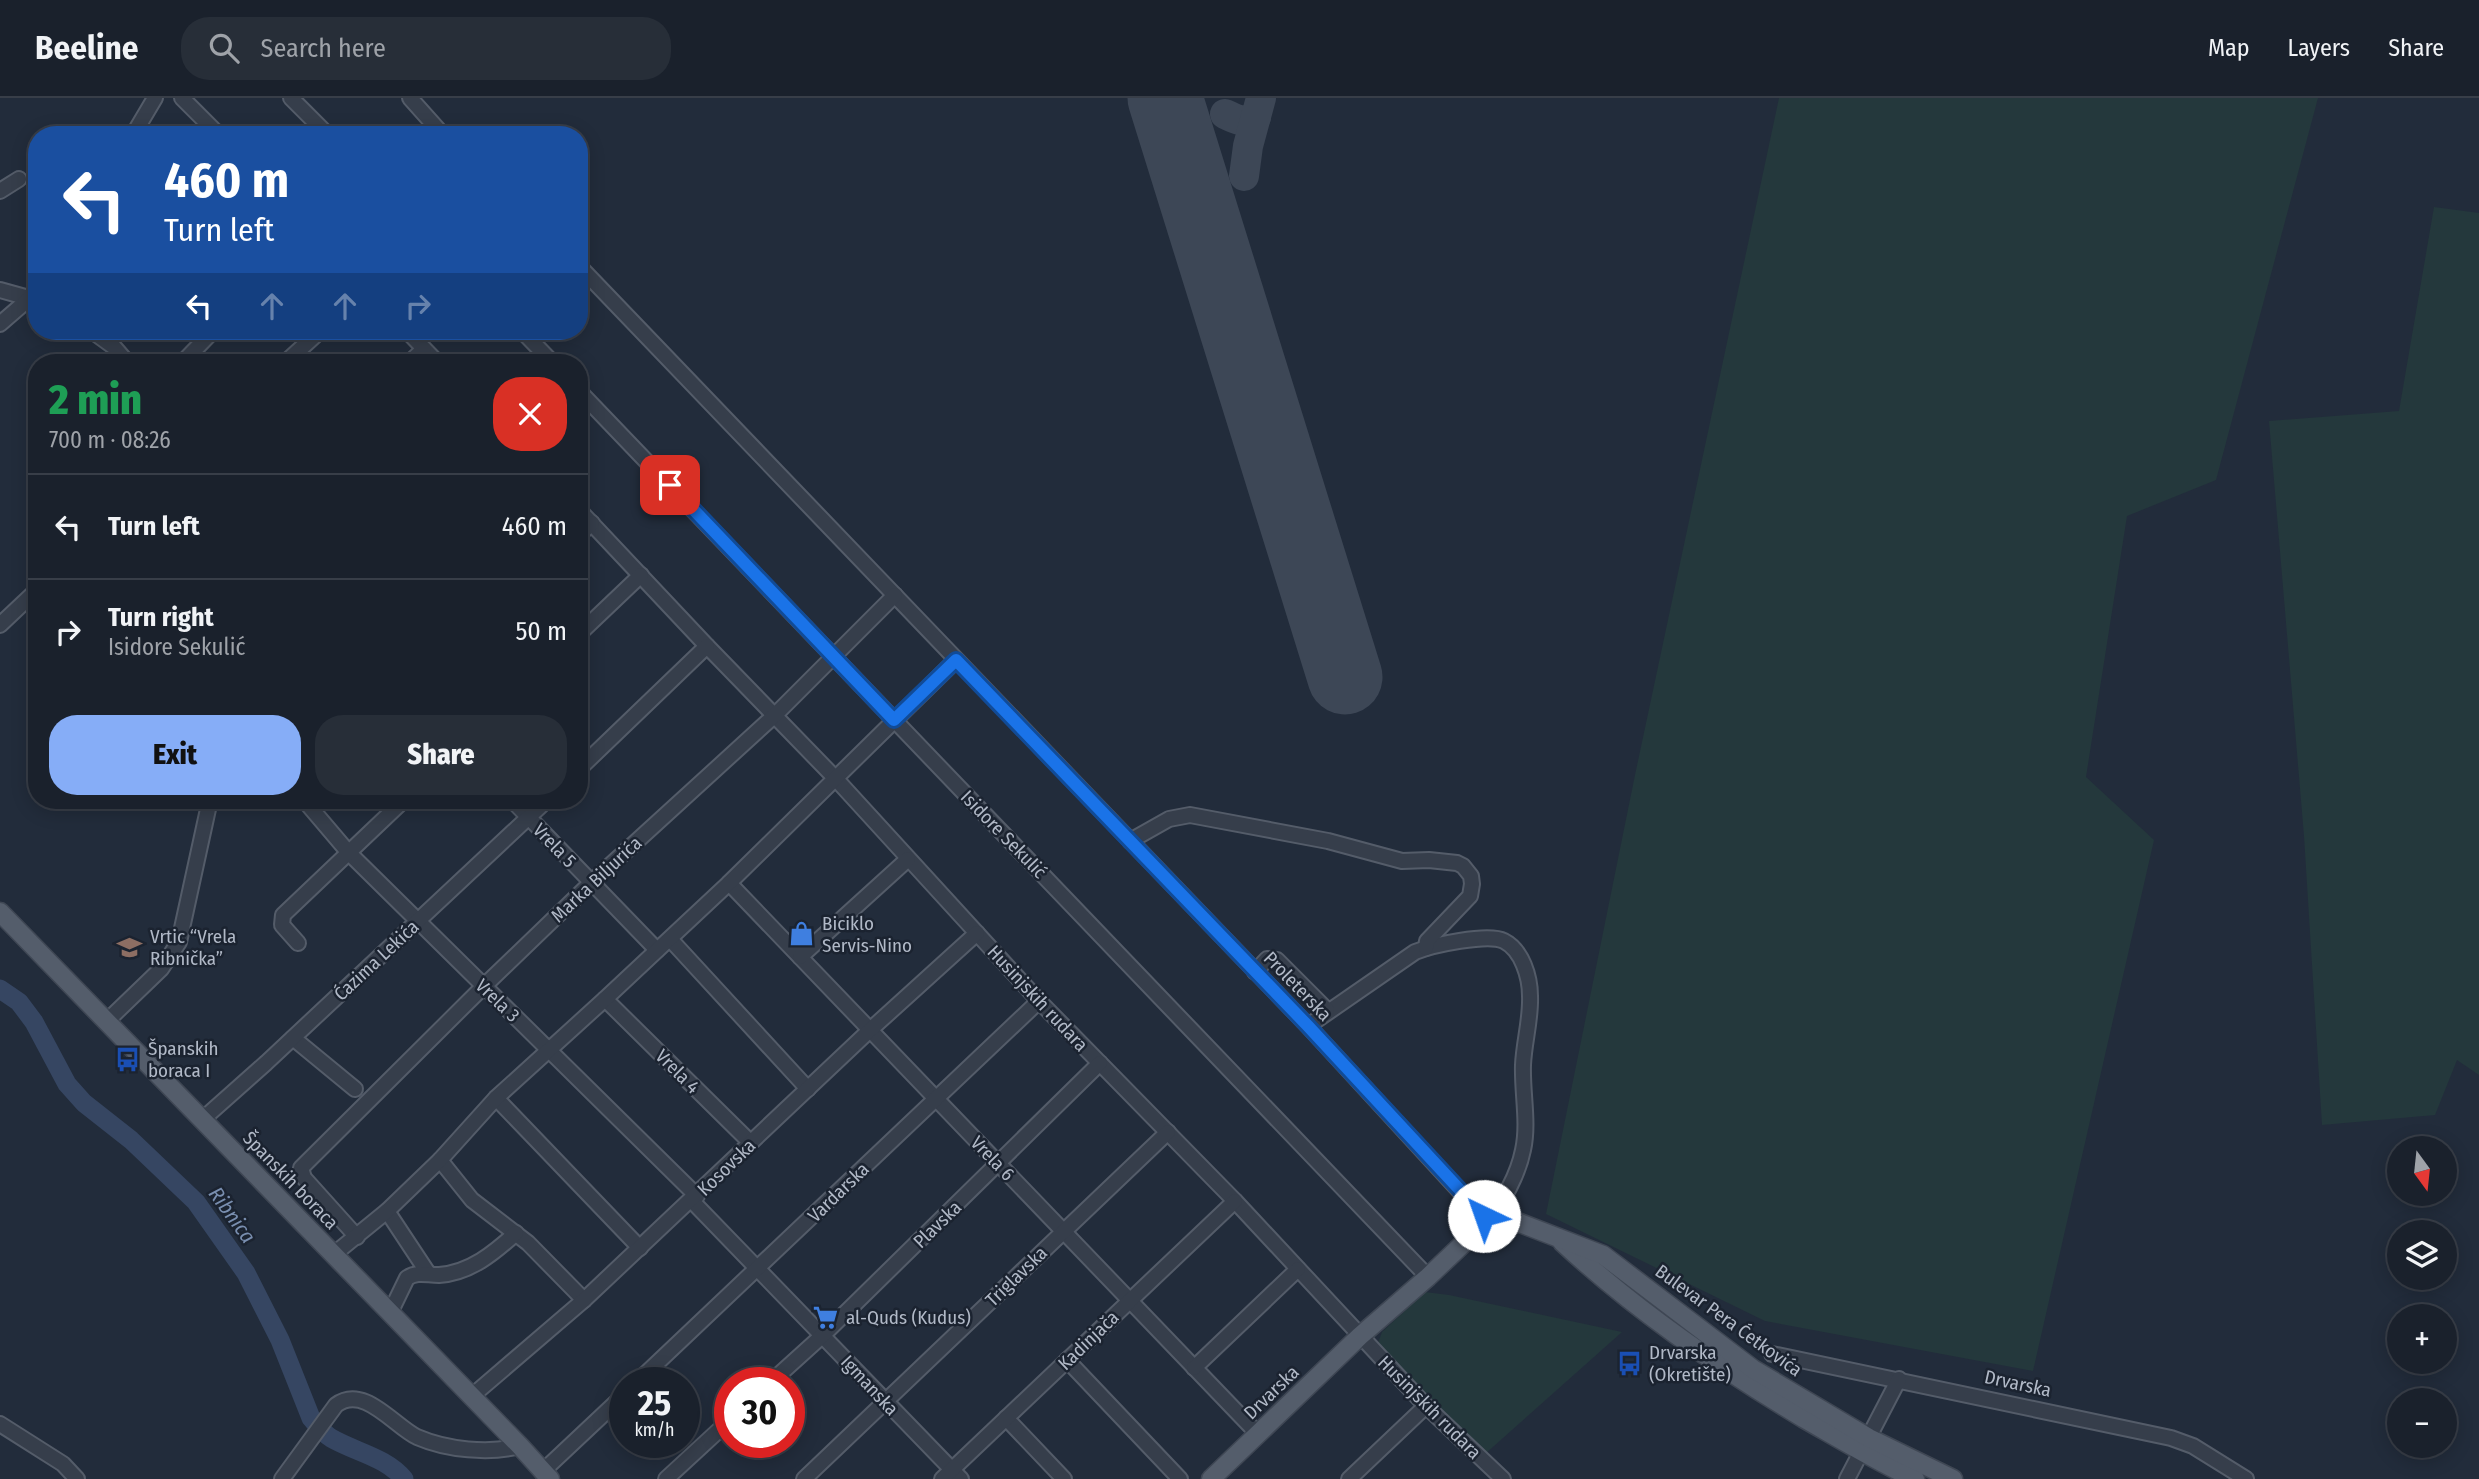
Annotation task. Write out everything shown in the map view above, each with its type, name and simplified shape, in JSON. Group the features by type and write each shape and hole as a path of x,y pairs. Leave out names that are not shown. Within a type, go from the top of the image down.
{"main road":[{"name":"Španskih boraca","path":"0,912 546,1475"},
{"name":"Bulevar Pera Ćetkovića","path":"1487,1221 1497,1216 1507,1218 1554,1236 1595,1274 1648,1315 1745,1383 1865,1445 1953,1479"},
{"path":"1360,1336 1487,1221"},
{"name":"Drvarska","path":"1212,1479 1360,1336"},
{"name":"Bulevar Pera Ćetkovića","path":"1865,1445 1915,1479"}],"street":[{"path":"138,126 155,98"},
{"path":"182,98 210,126"},
{"path":"291,98 319,126"},
{"path":"410,98 435,126"},
{"path":"0,191 19,179"},
{"name":"Proleterska","path":"588,275 1308,1026 1487,1221"},
{"path":"0,290 28,297"},
{"path":"0,324 28,303"},
{"path":"108,340 120,354"},
{"path":"191,354 204,340"},
{"path":"295,354 310,340"},
{"path":"416,340 429,354"},
{"path":"531,340 544,354"},
{"path":"419,354 424,349"},
{"name":"Isidore Sekulić","path":"588,400 1428,1277"},
{"name":"Husinjskih rudara","path":"588,519 836,779 1039,1001 1168,1132 1494,1476"},
{"path":"588,527 592,523"},
{"path":"588,625 641,575"},
{"name":"Marka Biljurića","path":"357,1237 304,1178 301,1168 483,987 592,882 775,715 895,595"},
{"path":"0,625 28,599"},
{"path":"588,760 707,646"},
{"path":"333,1255 387,1211 440,1160 496,1098 729,883 956,660"},
{"path":"107,1021 161,969 179,942 208,809"},
{"name":"Vrela 3","path":"312,809 349,853 550,1050 694,1198"},
{"path":"298,943 282,925 283,915 395,809"},
{"name":"Vrela 5","path":"521,809 657,950"},
{"name":"Ćazima Lekića","path":"203,1119 537,809"},
{"path":"1130,841 1169,819 1190,815 1328,841 1402,861 1457,863 1471,876 1470,896 1427,941 1426,947"},
{"path":"800,957 908,859"},
{"name":"Vrela 6","path":"729,883 1258,1434"},
{"name":"Kosovska","path":"472,1396 584,1300 870,1030 977,933"},
{"path":"670,939 808,1089"},
{"path":"1308,1026 1327,1010 1426,947 1502,939 1520,958 1530,986 1531,999 1523,1063 1524,1147 1513,1179 1499,1206 1487,1221"},
{"path":"1255,972 1268,959 1277,960 1327,1010"},
{"name":"Vrela 4","path":"605,999 751,1143"},
{"name":"Vardarska","path":"653,1367 1039,1001"},
{"path":"293,1038 355,1089"},
{"name":"Plavska","path":"788,1367 1100,1063"},
{"path":"496,1098 640,1248"},
{"name":"Triglavska","path":"804,1479 1168,1132"},
{"path":"440,1160 472,1200 528,1243 584,1300"},
{"name":"Igmanska","path":"694,1198 885,1401 951,1476"},
{"name":"Kadinjača","path":"951,1476 1006,1418 1234,1201"},
{"path":"387,1211 428,1273"},
{"path":"390,1313 407,1278 414,1274 451,1273 479,1263 516,1233"},
{"path":"1195,1368 1298,1269"},
{"name":"Drvarska","path":"1772,1354 2171,1438 2193,1446 2246,1479"},
{"path":"1067,1360 1180,1479"},
{"path":"1847,1479 1899,1379"},
{"path":"282,1479 340,1402 353,1398 378,1409 415,1436 430,1441 489,1450 520,1446"},
{"path":"1349,1479 1426,1406"},
{"path":"546,1475 609,1410"},
{"path":"1006,1418 1064,1479"},
{"path":"0,1424 63,1464 77,1479"},
{"path":"666,1479 714,1435"}],"green space":[{"path":"1779,98 2318,98 2216,480 2127,516 2086,777 2154,840 2033,1371 1765,1321 1546,1214 1635,775"},
{"path":"2434,207 2479,213 2479,1075 2457,1060 2435,1115 2322,1125 2304,836 2269,421 2399,411"},
{"path":"1425,1292 1622,1332 1485,1454 1378,1343 1382,1332"}],"waterway":[{"name":"Ribnica","path":"0,989 19,1002 34,1022 67,1084 84,1103 131,1140 196,1202 246,1273 280,1340 311,1418 331,1438 388,1465 404,1479"}],"taxiway":[{"path":"1244,176 1248,146 1261,98"},
{"path":"1225,114 1240,120 1256,117"}],"runway":[{"path":"1165,98 1345,677"}],"place":[{"name":"Biciklo Servis-Nino","path":"802,934"},
{"name":"Vrtic “Vrela Ribnička”","path":"130,947"},
{"name":"Španskih boraca I","path":"128,1059"},
{"name":"al-Quds (Kudus)","path":"826,1317"},
{"name":"Drvarska (Okretište)","path":"1629,1363"}],"route":[{"path":"670,485 894,720 956,660 1308,1026 1484,1216"}]}
